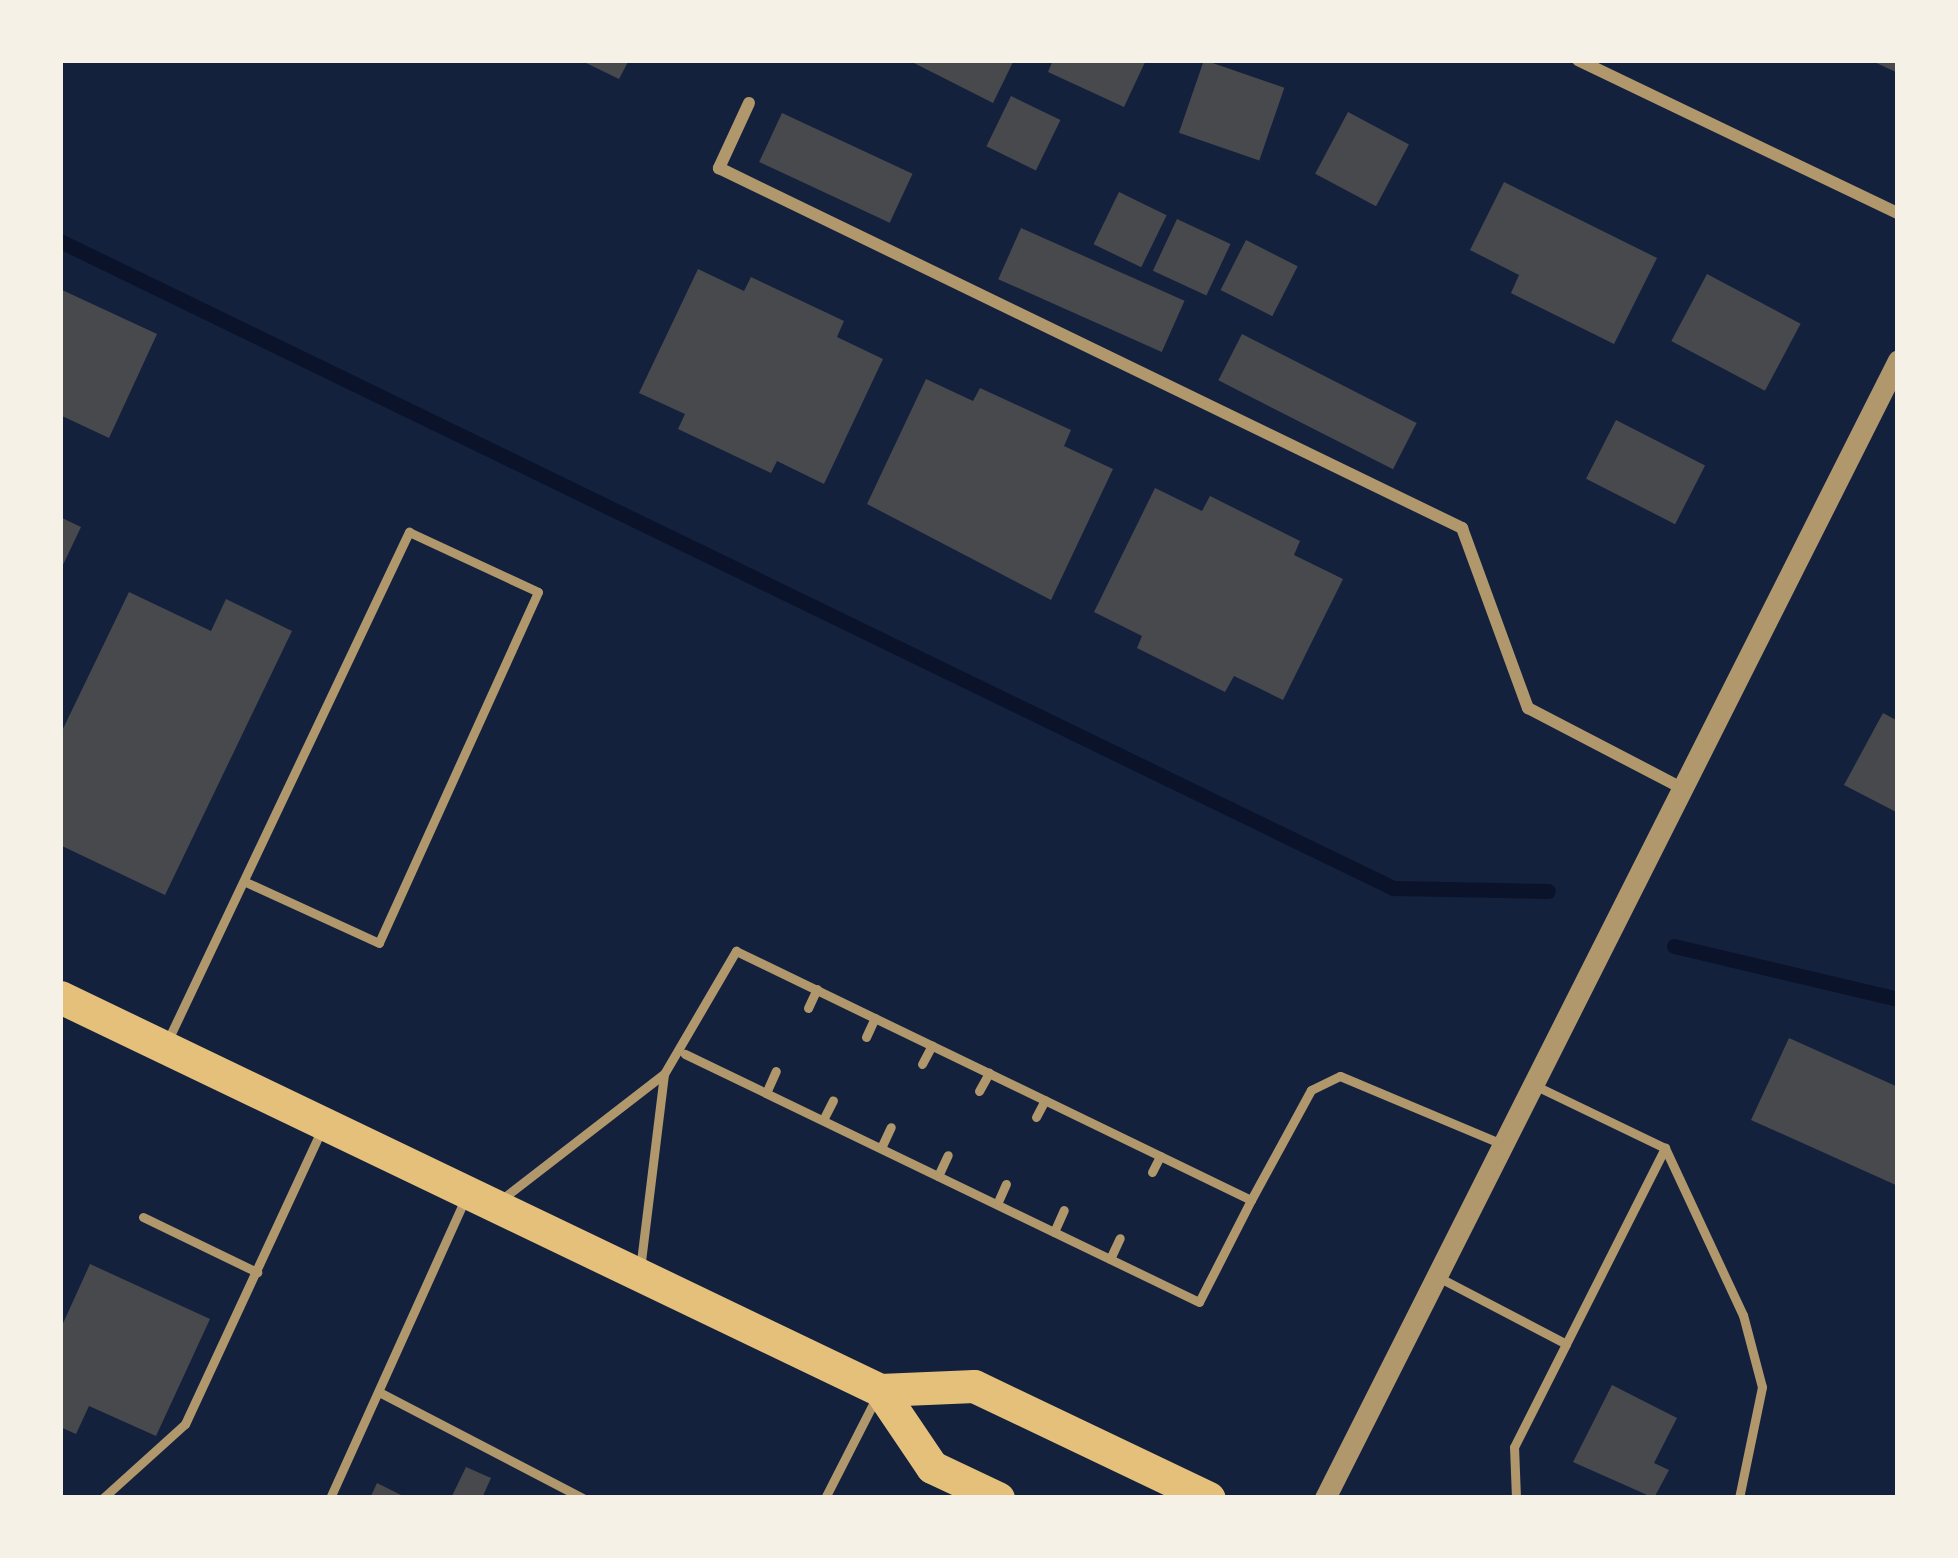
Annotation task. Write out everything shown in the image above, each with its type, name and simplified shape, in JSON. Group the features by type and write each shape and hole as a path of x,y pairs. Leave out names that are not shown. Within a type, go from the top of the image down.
{"highway":[{"path":"60,997 880,1390 974,1386 1210,1498"},
{"path":"880,1390 932,1467 998,1498"}],"street":[{"path":"1578,60 1898,213"},
{"path":"749,103 719,168 1462,528 1528,708 1680,787"},
{"path":"1325,1498 1898,360"}],"lane":[{"path":"165,1047 409,532 538,592 379,943 246,882"},
{"path":"330,1498 379,1392 481,1199 664,1074 685,1054 736,950 1251,1200"},
{"path":"808,1008 817,989"},
{"path":"866,1037 875,1018"},
{"path":"922,1064 932,1046"},
{"path":"685,1054 1199,1302 1311,1090 1340,1076 1502,1144"},
{"path":"766,1093 776,1071"},
{"path":"979,1091 989,1073"},
{"path":"639,1274 664,1074"},
{"path":"1532,1084 1665,1148 1743,1315 1762,1387 1739,1498"},
{"path":"823,1120 833,1100"},
{"path":"1036,1117 1045,1100"},
{"path":"104,1498 185,1424 325,1124"},
{"path":"881,1148 891,1127"},
{"path":"1096,1145 1104,1129"},
{"path":"1516,1498 1514,1447 1665,1148"},
{"path":"938,1176 948,1155"},
{"path":"1152,1172 1160,1156"},
{"path":"997,1204 1006,1184"},
{"path":"1054,1232 1064,1210"},
{"path":"143,1217 257,1272"},
{"path":"1110,1259 1120,1238"},
{"path":"1436,1276 1566,1344"},
{"path":"825,1498 880,1390"},
{"path":"379,1392 583,1498"}],"building":[{"path":"580,60 629,60 619,79"},
{"path":"908,60 1014,60 993,103"},
{"path":"1053,60 1146,60 1124,107 1048,72"},
{"path":"1204,60 1284,88 1259,160 1179,133"},
{"path":"1870,60 1898,60 1898,73"},
{"path":"1011,96 1060,120 1036,170 986,146"},
{"path":"1348,112 1409,144 1376,206 1315,174"},
{"path":"782,113 913,174 890,223 759,162"},
{"path":"1504,182 1657,258 1614,344 1511,293 1519,275 1470,250"},
{"path":"1119,192 1167,215 1141,267 1094,244"},
{"path":"1177,219 1230,244 1206,296 1153,271"},
{"path":"1021,228 1185,301 1162,352 998,279"},
{"path":"1246,240 1298,266 1272,316 1221,290"},
{"path":"698,269 744,291 751,277 844,321 837,337 883,359 824,484 777,461 771,473 678,429 685,414 639,393"},
{"path":"1707,274 1801,324 1765,391 1671,341"},
{"path":"60,289 157,334 109,438 60,415"},
{"path":"1242,334 1417,423 1393,469 1218,380"},
{"path":"926,379 973,401 980,388 1071,430 1064,446 1113,469 1051,600 867,504"},
{"path":"1616,420 1705,465 1675,524 1586,479"},
{"path":"1155,488 1202,511 1210,496 1300,541 1294,555 1343,579 1283,700 1234,676 1225,692 1137,648 1142,636 1094,612"},
{"path":"60,517 81,527 60,571"},
{"path":"129,592 211,631 226,599 292,631 165,895 60,845 60,735"},
{"path":"1883,713 1898,721 1898,813 1844,785"},
{"path":"1789,1038 1898,1087 1898,1186 1751,1120"},
{"path":"90,1264 210,1319 156,1436 89,1406 76,1434 60,1427 60,1330"},
{"path":"1612,1385 1677,1418 1654,1463 1669,1470 1654,1498 1573,1462"},
{"path":"466,1467 491,1478 482,1498 451,1498"},
{"path":"377,1483 407,1498 370,1498"}],"waterway":[{"path":"60,241 1393,888 1548,891"},
{"path":"1674,946 1898,999"}]}
